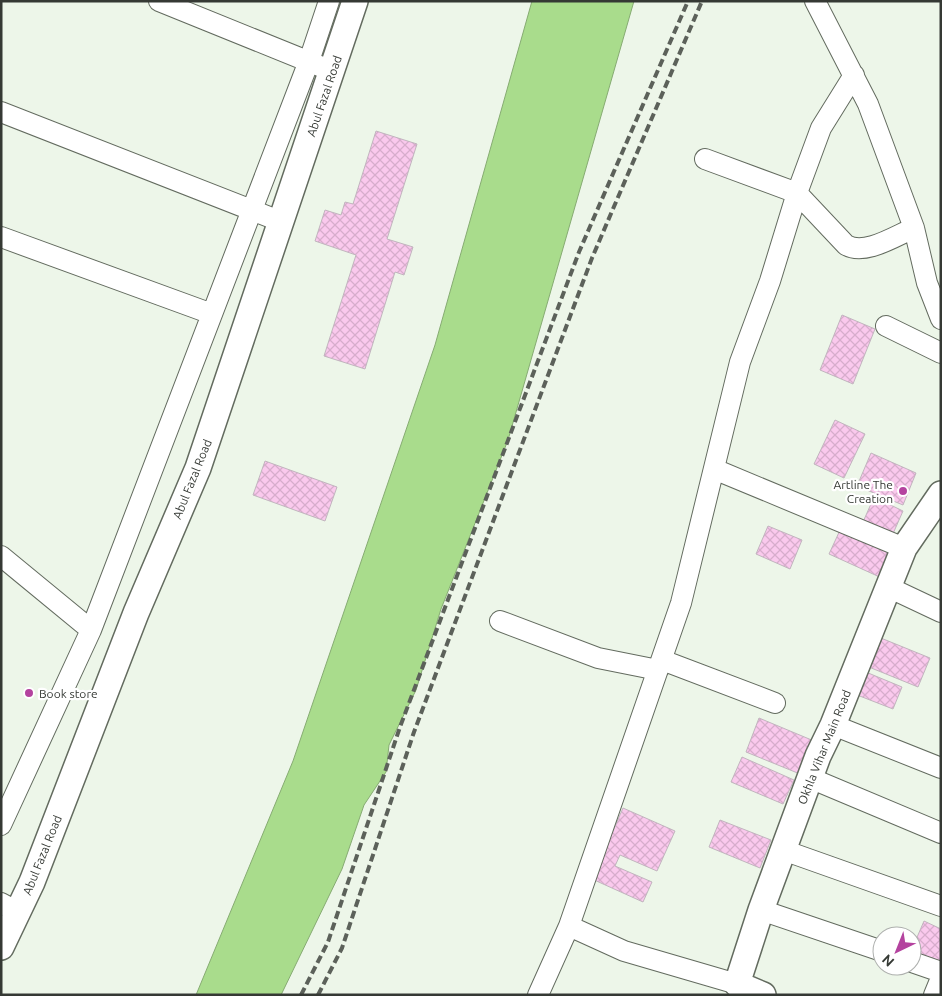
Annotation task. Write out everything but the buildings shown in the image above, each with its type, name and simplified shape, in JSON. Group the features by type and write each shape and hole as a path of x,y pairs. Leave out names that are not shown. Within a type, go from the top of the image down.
{"street":[{"path":"159,1 332,71"},
{"path":"1,826 91,630 310,61 329,1"},
{"name":"Abul Fazal Road","path":"1,946 10,907 32,882 136,613 198,468 355,1"},
{"path":"815,1 854,75 885,148 914,228 927,283 941,319"},
{"path":"538,995 569,926 680,603 740,362 770,281 796,193 821,128 854,75"},
{"path":"1,112 282,222"},
{"path":"705,159 796,193 846,245 853,249 868,247 914,228"},
{"path":"1,237 212,314"},
{"path":"886,326 941,353"},
{"path":"714,469 904,548"},
{"name":"Okhla Vihar Main Road","path":"737,984 761,910 810,778 834,725 904,548 941,494"},
{"path":"1,556 91,630"},
{"path":"888,587 941,612"},
{"path":"500,621 598,658 660,665 775,703"},
{"path":"834,725 941,768"},
{"path":"810,778 941,833"},
{"path":"784,850 941,906"},
{"path":"761,910 872,948"},
{"path":"569,926 624,951 737,984 763,995"},
{"path":"922,965 941,972"},
{"path":"934,995 941,978"}],"shaded area":[{"path":"532,1 634,1 508,440 441,609 416,690 389,745 386,772 364,805 342,869 281,995 196,995 293,761 435,345"}],"railway":[{"path":"301,995 328,942 400,727 579,252 688,1"},
{"path":"318,995 342,948 414,732 592,258 702,1"}],"place":[{"name":"Artline The Creation","path":"903,491"},
{"name":"Book store","path":"29,693"}]}
